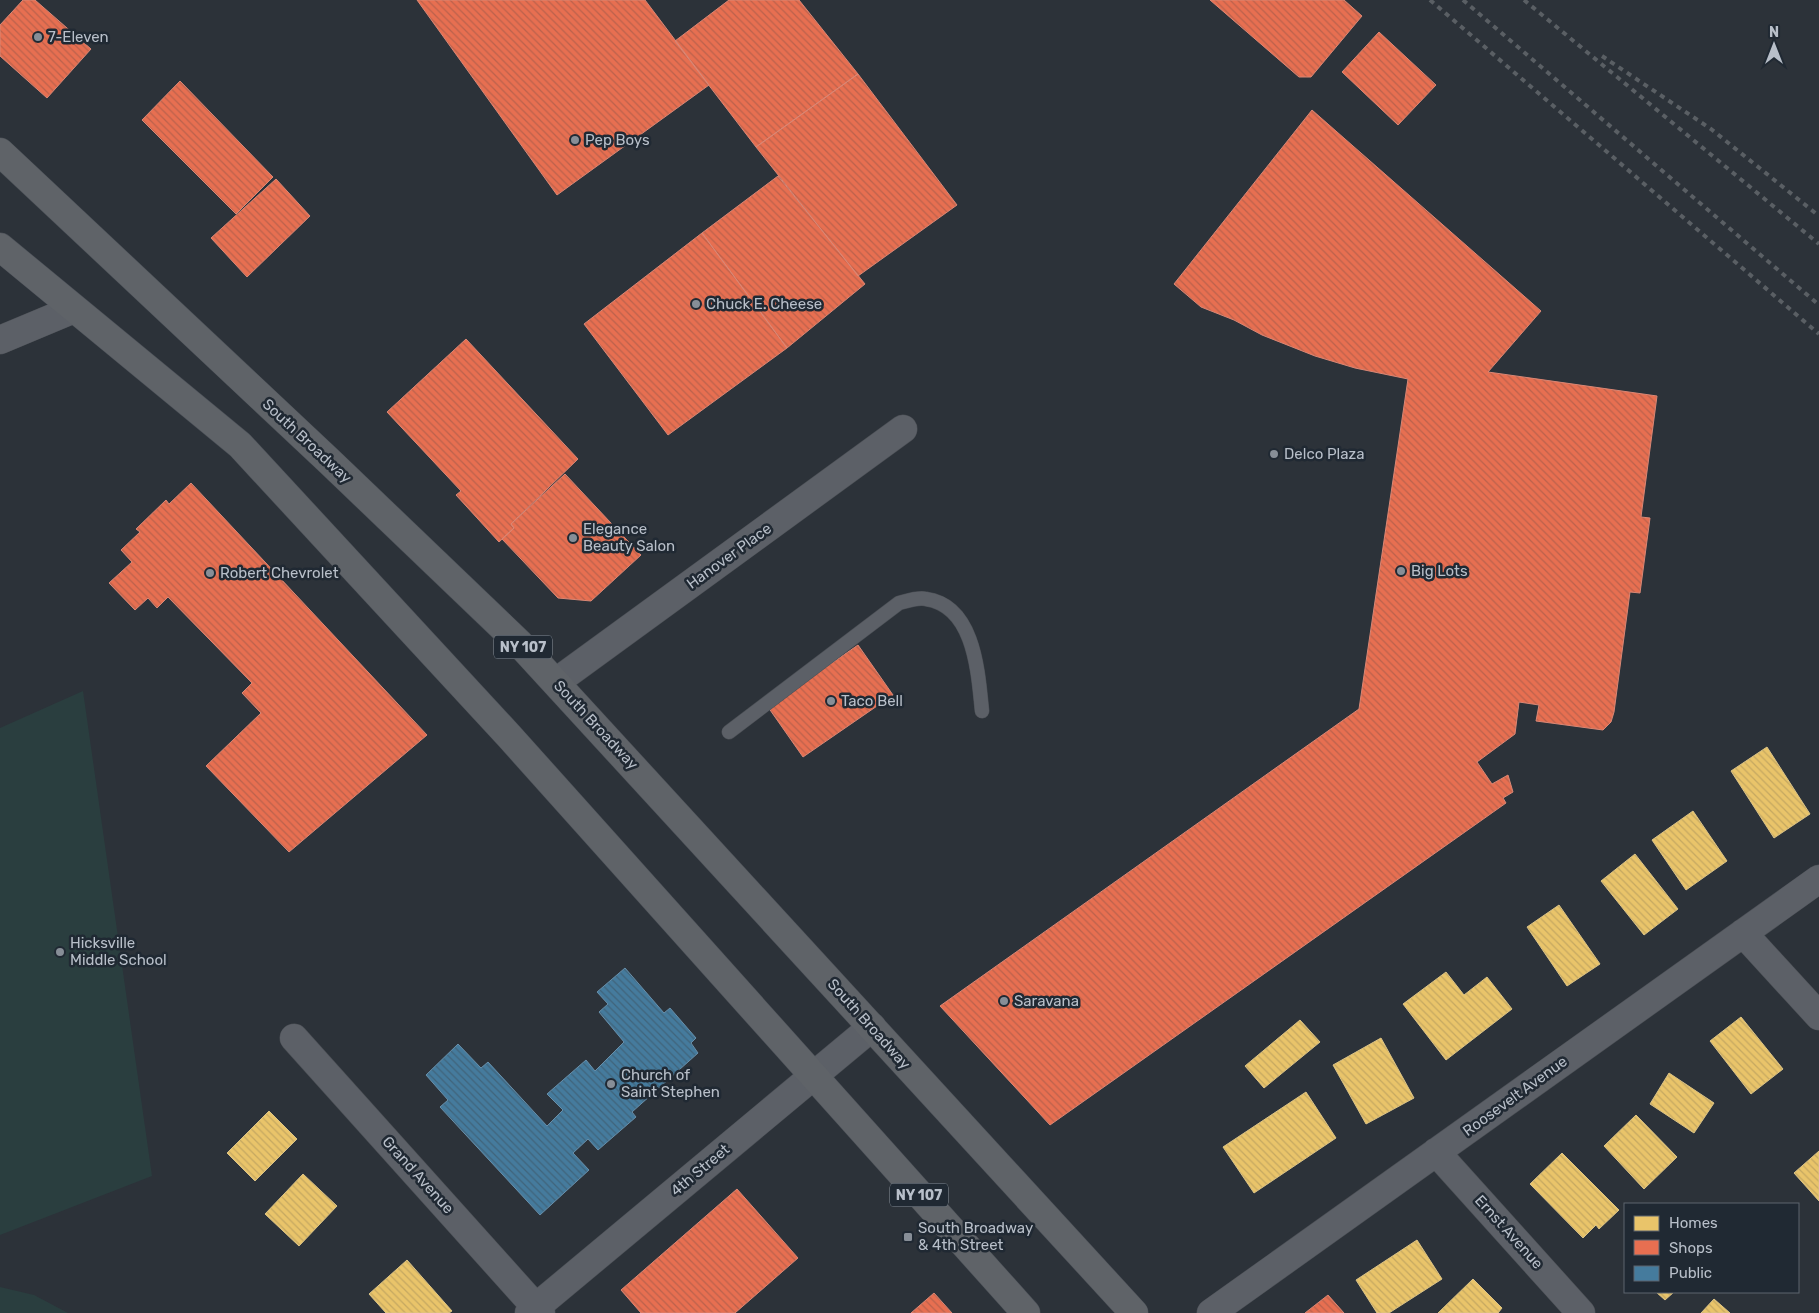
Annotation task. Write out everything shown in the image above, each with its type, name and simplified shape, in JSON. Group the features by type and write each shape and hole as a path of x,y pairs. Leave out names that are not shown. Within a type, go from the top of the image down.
{"main road":[{"name":"South Broadway","path":"0,152 519,643 1134,1313"},
{"name":"NY 107","path":"0,247 240,445 515,743 758,1013 812,1077 1026,1313"}],"street":[{"path":"0,340 74,309"},
{"name":"Hanover Place","path":"556,682 903,429"},
{"name":"Roosevelt Avenue","path":"1211,1313 1819,879"},
{"path":"1743,933 1819,1016"},
{"name":"4th Street","path":"535,1311 872,1027"},
{"name":"Grand Avenue","path":"294,1038 535,1311"},
{"name":"Ernst Avenue","path":"1436,1152 1581,1313"}],"lane":[{"path":"728,732 899,603 925,598 943,605 957,616 968,637 978,667 982,711"}],"green space":[{"name":"Hicksville Middle School","path":"83,691 152,1176 0,1235 0,728"},
{"path":"0,1287 34,1295 68,1313 0,1313"}],"building: Homes":[{"path":"1767,747 1810,814 1774,838 1731,771"},
{"path":"1693,811 1727,861 1686,890 1652,840"},
{"path":"1635,854 1678,909 1644,935 1601,881"},
{"path":"1559,905 1600,964 1567,986 1527,927"},
{"path":"1446,972 1464,995 1487,977 1512,1009 1446,1060 1403,1004"},
{"path":"1741,1017 1783,1069 1751,1094 1710,1041"},
{"path":"1300,1020 1320,1042 1264,1088 1245,1066"},
{"path":"1381,1038 1414,1098 1366,1124 1333,1065"},
{"path":"1669,1073 1714,1103 1694,1133 1650,1104"},
{"path":"1306,1092 1336,1138 1254,1193 1223,1147"},
{"path":"269,1111 297,1139 255,1181 227,1153"},
{"path":"1636,1115 1677,1157 1644,1189 1604,1146"},
{"path":"1819,1151 1819,1201 1794,1173"},
{"path":"1562,1153 1619,1210 1599,1229 1596,1225 1583,1238 1530,1184"},
{"path":"303,1174 337,1206 299,1246 265,1214"},
{"path":"1417,1240 1442,1279 1389,1313 1377,1313 1356,1280"},
{"path":"407,1260 452,1311 449,1313 386,1313 369,1294"},
{"path":"1473,1279 1502,1308 1498,1313 1438,1313"},
{"path":"1657,1293 1673,1293 1665,1300"},
{"path":"1714,1299 1730,1313 1701,1313"}],"building: Shops":[{"name":"7-Eleven","path":"23,0 35,0 91,49 47,98 0,56 0,25"},
{"name":"Pep Boys","path":"417,0 645,0 709,85 557,195"},
{"path":"729,0 799,0 858,74 756,147 675,41"},
{"path":"1210,0 1344,0 1362,16 1311,77 1299,77"},
{"path":"1379,32 1436,85 1398,125 1342,72"},
{"path":"858,74 957,205 858,276 756,147"},
{"path":"180,81 273,177 236,214 142,120"},
{"path":"1312,110 1541,311 1488,372 1657,396 1641,517 1650,518 1640,593 1630,592 1614,712 1611,722 1603,730 1536,721 1539,705 1519,702 1515,734 1477,762 1492,784 1508,775 1513,792 1503,798 1506,803 1050,1125 940,1006 1359,709 1408,379 1355,368 1315,356 1262,335 1234,320 1201,307 1174,284"},
{"path":"778,176 865,284 787,348 702,233"},
{"path":"276,179 310,216 247,277 211,238"},
{"path":"702,233 787,348 668,435 584,324"},
{"path":"466,339 578,459 511,524 514,528 499,542 456,495 461,491 387,412"},
{"path":"565,474 641,555 591,601 558,598 502,539 514,528 511,524"},
{"path":"191,483 427,735 289,852 206,766 261,713 242,693 252,683 168,597 157,608 148,598 135,610 109,583 132,562 121,550 140,532 136,529 166,500 169,504"},
{"name":"Taco Bell","path":"858,645 893,695 803,757 768,707"},
{"path":"737,1189 798,1258 735,1313 641,1313 621,1290"},
{"path":"934,1293 952,1313 911,1313"},
{"path":"1328,1295 1344,1313 1305,1313"}],"building: Public":[{"name":"Church of Saint Stephen","path":"625,968 664,1013 670,1008 696,1038 691,1043 698,1053 632,1112 636,1117 598,1150 588,1139 573,1153 589,1170 540,1215 440,1107 448,1100 426,1075 458,1044 481,1068 488,1062 547,1126 563,1110 547,1094 586,1060 595,1071 624,1042 599,1012 608,1004 597,992"}],"railway":[{"path":"1430,0 1819,334"},
{"path":"1463,0 1819,305"},
{"path":"1524,0 1819,244"},
{"path":"1602,56 1711,129 1819,216"}],"place":[{"name":"7-Eleven","path":"38,37"},
{"name":"Pep Boys","path":"575,140"},
{"name":"Chuck E. Cheese","path":"696,304"},
{"name":"Delco Plaza","path":"1274,454"},
{"name":"Elegance Beauty Salon","path":"573,538"},
{"name":"Big Lots","path":"1401,571"},
{"name":"Robert Chevrolet","path":"210,573"},
{"name":"Taco Bell","path":"831,701"},
{"name":"Hicksville Middle School","path":"60,952"},
{"name":"Saravana","path":"1004,1001"},
{"name":"Church of Saint Stephen","path":"611,1084"},
{"name":"South Broadway & 4th Street","path":"908,1237"}]}
